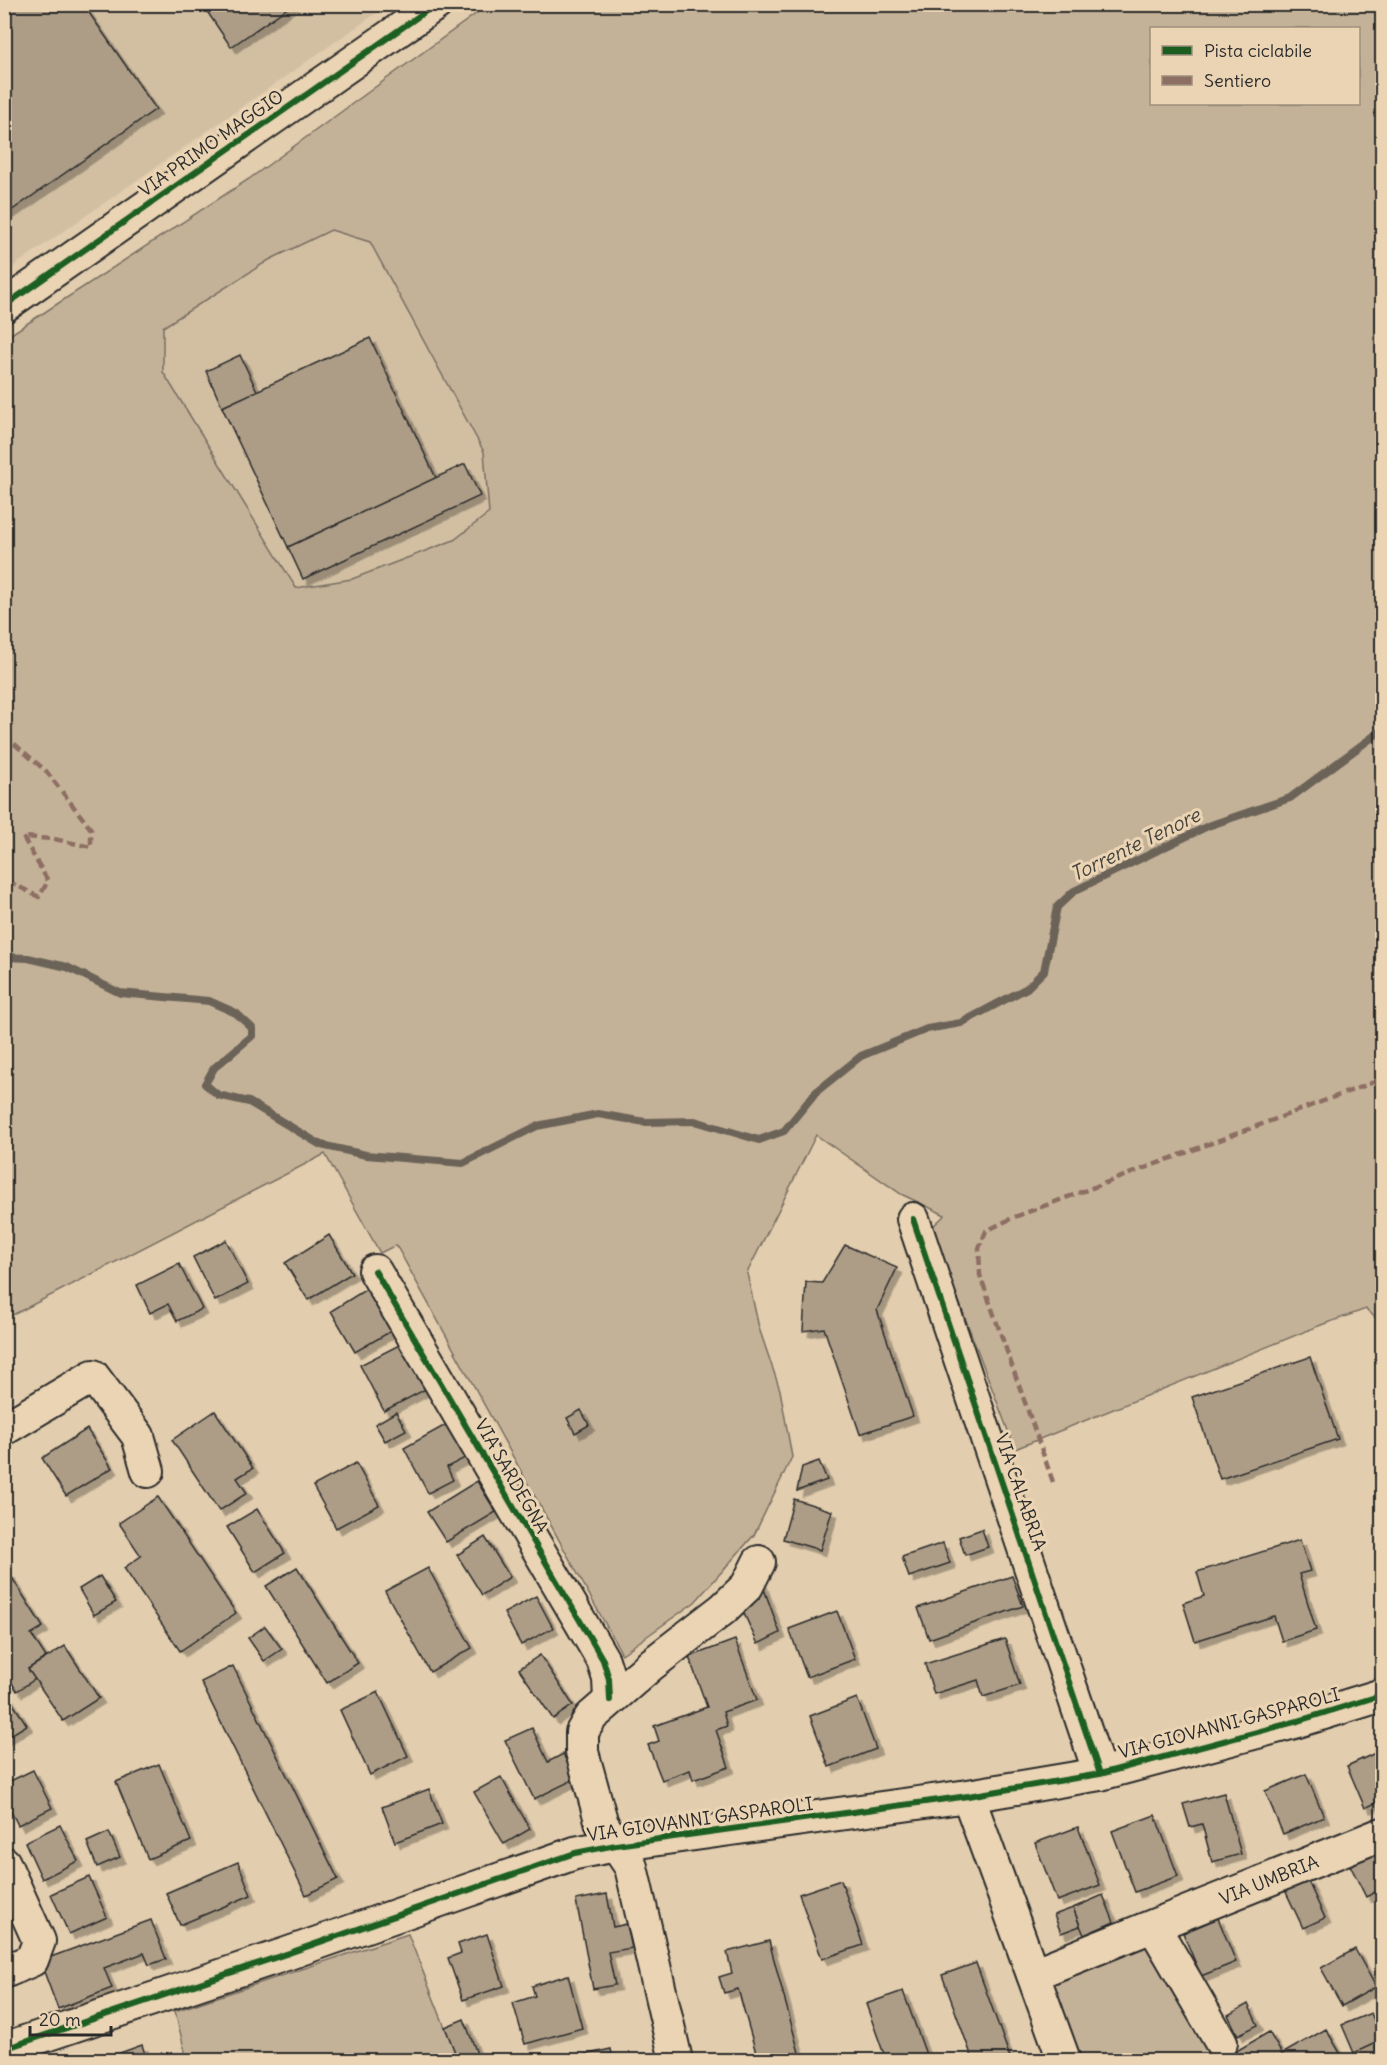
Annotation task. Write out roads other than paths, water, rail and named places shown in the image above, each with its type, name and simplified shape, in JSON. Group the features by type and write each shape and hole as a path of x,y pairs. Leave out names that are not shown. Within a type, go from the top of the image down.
{"street":[{"name":"VIA PRIMO MAGGIO","path":"4,306 436,4"},
{"name":"VIA CALABRIA","path":"914,1219 1100,1774"},
{"name":"VIA SARDEGNA","path":"375,1271 603,1660 609,1679 610,1700"},
{"path":"4,1429 93,1376 138,1436 148,1471"},
{"path":"676,2061 631,1867 602,1824 582,1752 582,1731 591,1717 610,1700 723,1609 747,1586 759,1562"},
{"name":"VIA GIOVANNI GASPAROLI","path":"4,2049 299,1950 575,1853 616,1845 968,1796 1100,1774 1298,1721 1383,1695"},
{"path":"968,1796 1064,2061"},
{"name":"VIA UMBRIA","path":"1033,1974 1383,1834"},
{"path":"4,1863 39,1941 32,1960 4,1972"},
{"path":"1154,1927 1221,2042"}],"waterway":[{"name":"Torrente Tenore","path":"4,957 28,958 67,967 120,993 209,1001 236,1013 252,1028 252,1036 214,1068 205,1084 218,1095 249,1102 321,1145 366,1155 463,1163 537,1126 598,1114 645,1122 695,1121 759,1140 784,1131 816,1092 861,1056 927,1029 961,1023 1027,988 1044,971 1057,907 1074,891 1208,826 1290,798 1382,730"}]}
